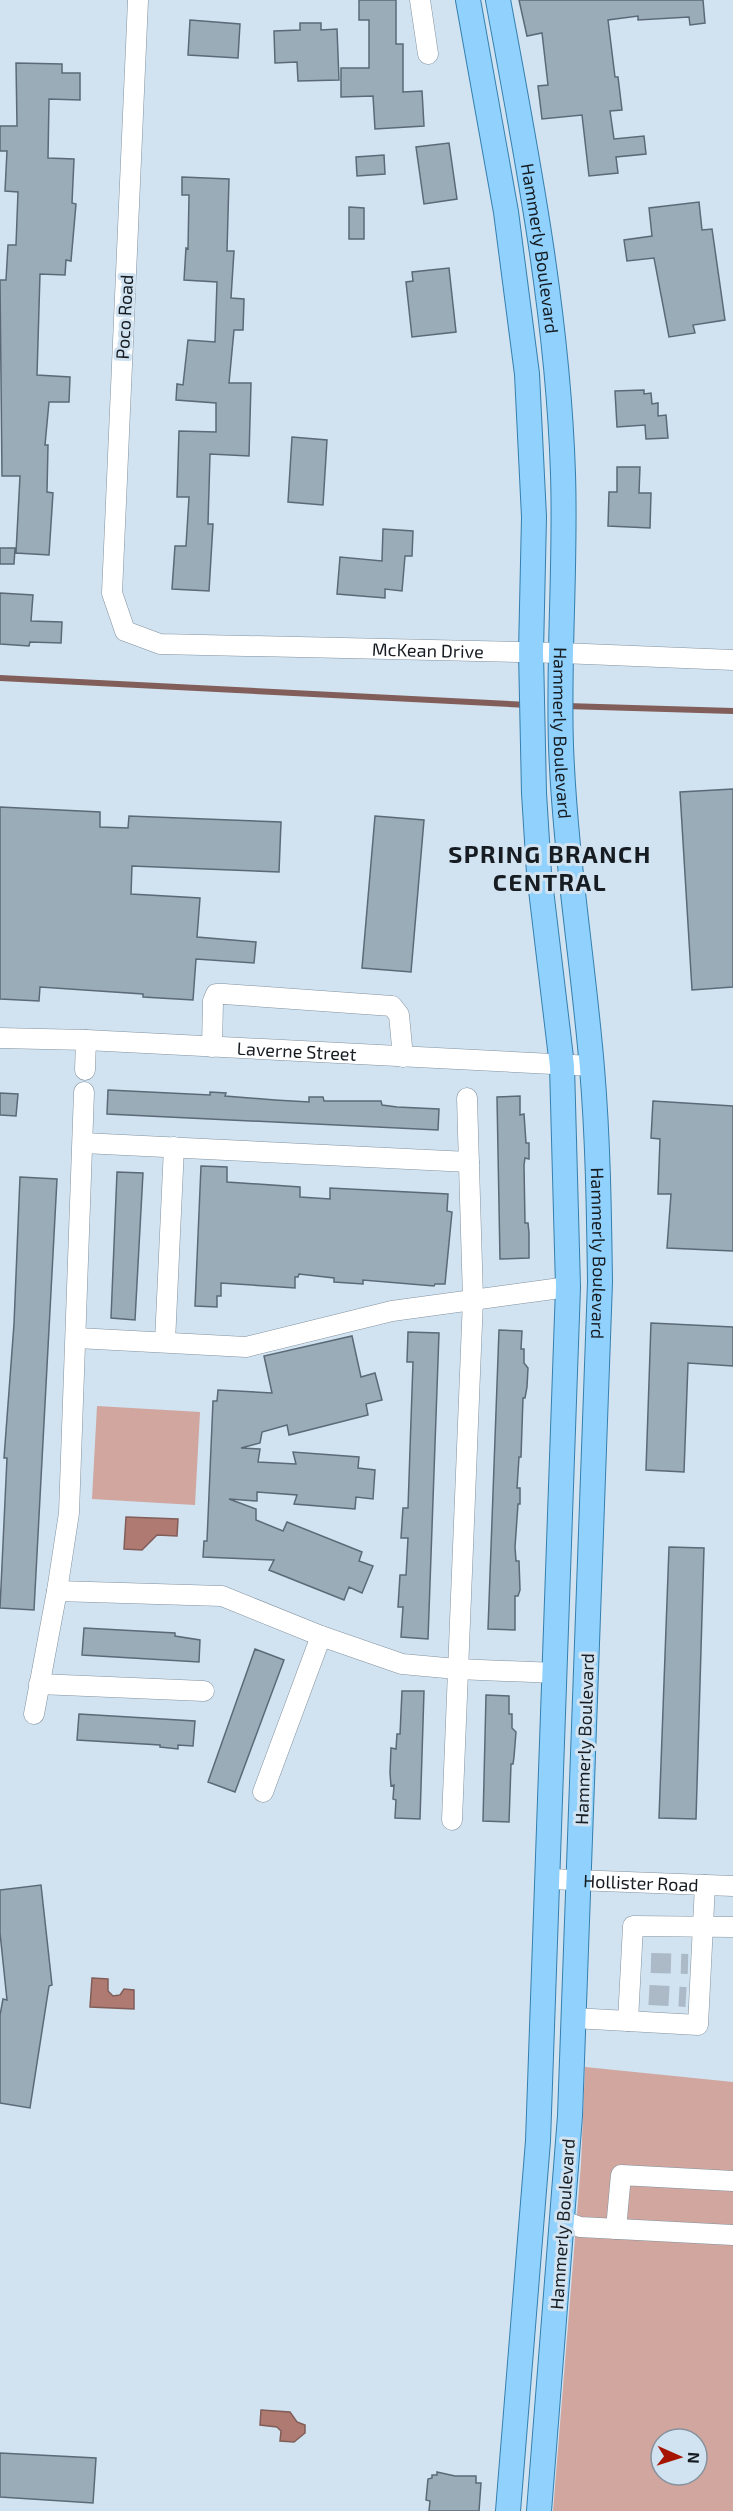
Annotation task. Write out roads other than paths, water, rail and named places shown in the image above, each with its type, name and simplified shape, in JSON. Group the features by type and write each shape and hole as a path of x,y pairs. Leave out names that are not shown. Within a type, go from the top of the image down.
{"main road":[{"name":"Hammerly Boulevard","path":"468,0 506,212 527,374 534,517 533,744 539,873 562,1066 568,1287 549,1879 538,2140 508,2511"},
{"name":"Hammerly Boulevard","path":"498,0 534,198 547,288 558,396 563,474 561,745 570,875 592,1066 597,1151 600,1282 580,1880 564,2221 539,2511"},
{"path":"517,295 547,288"},
{"path":"568,1287 600,1282"},
{"path":"559,1572 590,1574"}],"street":[{"name":"Poco Road","path":"124,631 112,593 138,0"},
{"path":"420,0 428,54"},
{"name":"McKean Drive","path":"124,631 160,644 532,663 733,660"},
{"path":"212,1047 213,1001 216,994 224,994 392,1006 399,1015 403,1057"},
{"name":"Laverne Street","path":"0,1038 86,1040 592,1066"},
{"path":"85,1071 86,1040"},
{"path":"34,1714 69,1513 84,1092"},
{"path":"452,1820 473,1299 466,1098"},
{"path":"83,1143 469,1162"},
{"path":"165,1342 174,1147"},
{"path":"77,1338 246,1347 392,1311 568,1287"},
{"path":"57,1591 222,1596 321,1636 402,1664 556,1673"},
{"path":"263,1792 321,1636"},
{"path":"39,1684 204,1691"},
{"name":"Hollister Road","path":"549,1879 733,1886"},
{"path":"574,2018 698,2025 693,1997 695,1965 703,1926 705,1885"},
{"path":"628,2021 639,1995 641,1962 633,1926 733,1927"},
{"path":"616,2229 621,2175 733,2181"},
{"path":"564,2221 580,2227 733,2235"}],"waterway":[{"path":"0,678 529,705"},
{"path":"566,706 733,711"}],"tunnel":[{"path":"651,1963 688,1964"},
{"path":"649,1995 686,1997"}],"district":[{"name":"SPRING BRANCH CENTRAL","path":"550,867"}]}
